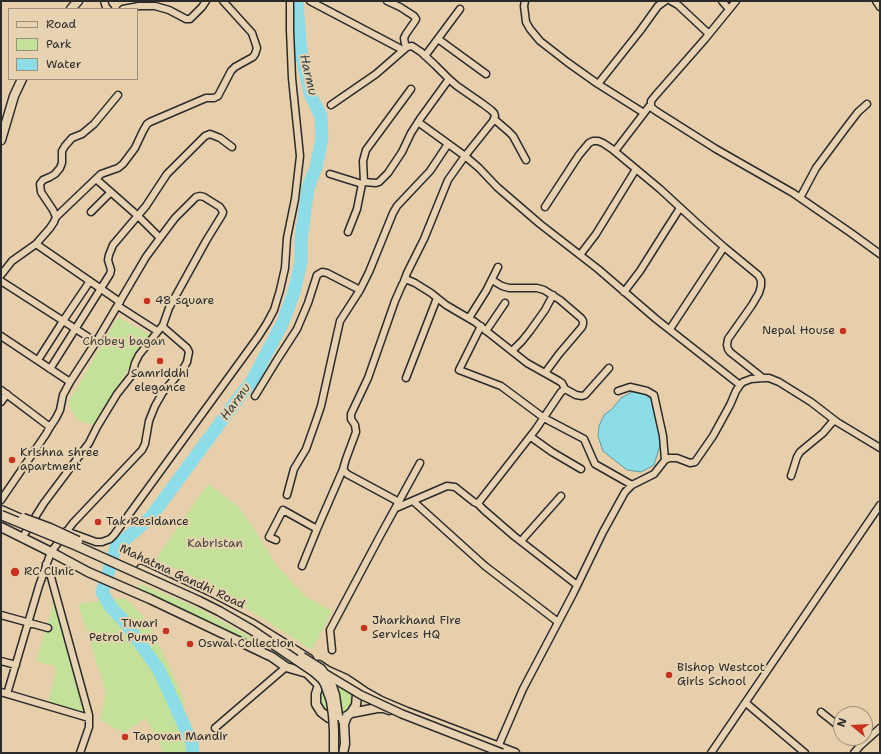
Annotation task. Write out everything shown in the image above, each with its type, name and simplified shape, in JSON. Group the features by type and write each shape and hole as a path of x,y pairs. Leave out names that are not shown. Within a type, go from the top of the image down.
{"main road":[{"path":"1,140 14,96 22,80"},
{"path":"1,510 210,603 316,666 324,672 332,684 339,720 338,753"},
{"name":"Mahatma Gandhi Road","path":"1,510 50,528 207,600 251,623 328,671 346,679"},
{"path":"1,515 77,546 200,601 252,630 310,669 322,679 329,695 333,715 334,731 332,753"},
{"name":"Mahatma Gandhi Road","path":"1,520 44,535 206,607 244,628 292,660 319,685"},
{"path":"1,527 88,572 150,599 256,649 272,657 286,667 307,673"},
{"path":"498,751 381,701 346,679 337,677 327,679 319,685 316,694 316,704 321,712 329,718 338,719 377,708 384,708 438,731 498,751 515,753"},
{"path":"343,753 345,744 344,724 356,705 357,695 355,685"},
{"path":"329,718 332,753"}],"street":[{"path":"128,8 155,6 168,10 186,19 190,19 206,1"},
{"path":"1,274 12,261 36,244 50,228 56,217 96,179 104,172 118,168 123,164 135,148 147,124 206,98 214,98 218,96 235,67 253,57 257,48 252,33 223,1"},
{"path":"66,532 96,542 102,542 110,539 114,535 268,323 274,310 285,268 287,238 295,199 300,156 292,78 290,1"},
{"path":"310,1 405,49"},
{"path":"387,1 405,10 416,19 404,38 405,49"},
{"path":"525,1 524,6 526,22 540,41 598,84 644,113"},
{"path":"598,84 658,6 664,1"},
{"path":"671,1 678,5 709,34"},
{"path":"722,1 729,9"},
{"path":"615,151 651,104 655,96 736,1"},
{"path":"876,1 880,7"},
{"path":"425,56 460,9"},
{"path":"438,39 486,74"},
{"path":"302,566 344,467 356,432 355,425 351,419 351,414 368,378 395,301 424,239 445,184 494,119 494,113 491,110 457,86 414,46 405,49 376,74 331,105"},
{"path":"330,174 363,183 379,182 388,173 402,152 418,122 449,79"},
{"path":"348,232 357,209 363,183 366,150 411,89"},
{"path":"56,217 54,210 48,204 41,192 40,184 43,180 50,177 60,168 64,146 72,138 82,134 94,124 118,95"},
{"path":"651,104 652,108 656,112 800,198 880,254"},
{"path":"800,198 816,168 858,112 867,104"},
{"path":"494,119 513,136 526,160"},
{"path":"418,122 465,156 497,187 540,224 740,385"},
{"path":"50,369 74,328 110,274 111,270 108,260 110,250 150,200 167,174 206,136 210,134 215,135 232,147"},
{"path":"545,207 579,155 589,143 598,141 615,151 758,275 761,280 759,292 752,305 728,339 727,345 730,352 763,378"},
{"path":"287,495 294,469 306,449 318,418 340,320 360,290 369,272 397,206 430,170 448,144"},
{"path":"580,255 596,234 636,169"},
{"path":"96,179 138,216 160,238"},
{"path":"91,212 111,192"},
{"path":"1,500 56,418 60,410 63,395 70,382 96,342 146,257 160,238 175,218 196,197 204,197 220,207 223,212 222,215 169,308 162,324 138,355 132,375 117,394 89,443 46,499 22,538"},
{"path":"624,292 640,271 680,208"},
{"path":"36,244 101,288 119,304 157,331"},
{"path":"670,329 724,247"},
{"path":"469,318 492,280 498,267"},
{"path":"255,396 297,329 317,275 322,272 327,273 360,290"},
{"path":"492,280 509,288 537,288 544,290 553,295 581,318 583,324 582,327 545,373"},
{"path":"1,281 96,342"},
{"path":"38,360 90,281"},
{"path":"404,281 411,281 431,293 446,305 469,318 526,363 560,380 565,389 576,395 585,395 609,368"},
{"path":"512,351 522,341 545,310 553,295"},
{"path":"406,378 437,298"},
{"path":"486,332 505,303"},
{"path":"89,718 4,693 16,665 28,622 51,552 73,523 142,450 145,444 149,421 155,406 163,392 183,369 187,362 189,352 187,348 164,328 162,324"},
{"path":"481,326 459,370 501,386 544,418 584,439 595,464 632,485"},
{"path":"1,336 70,382"},
{"path":"324,672 361,695 402,714 498,751 523,689 603,532 628,488 654,474 665,460 672,458 690,463 695,462 713,436 740,385 748,380 763,378 769,378 779,382 811,402 834,420 880,448"},
{"path":"618,391 630,388 647,391 654,395 663,436 665,460"},
{"path":"478,503 485,497 531,436 559,395 565,389"},
{"path":"1,390 50,427"},
{"path":"1,402 7,394"},
{"path":"791,476 800,452 823,433 834,420"},
{"path":"531,436 558,456 581,469"},
{"path":"332,650 330,630 420,463"},
{"path":"344,467 347,474 398,505 413,501 443,487 451,486 459,490 478,503 484,510 521,541 577,585"},
{"path":"521,541 560,496"},
{"path":"413,501 484,566 558,622"},
{"path":"711,753 880,505"},
{"path":"276,540 269,536 283,510 317,529"},
{"path":"46,564 51,577 89,715 89,727 80,753"},
{"path":"1,615 48,628"},
{"path":"1,661 16,665"},
{"path":"215,728 286,667"},
{"path":"746,703 804,753"},
{"path":"821,712 833,722"},
{"path":"854,753 860,746"}],"green space":[{"name":"Chobey bagan","path":"118,317 150,335 93,425 77,420 68,403"},
{"name":"Kabristan","path":"208,484 238,506 276,565 305,596 332,611 312,650 226,595 176,569 155,560"},
{"path":"138,583 202,610 261,643 263,648 141,591"},
{"path":"55,598 84,712 48,702 57,667 36,661"},
{"path":"126,598 148,622 184,700 186,753 163,753 159,741 145,718 124,733 100,720 106,692 78,604"},
{"path":"346,682 354,696 354,700 350,708 344,713 340,714 328,712 321,702 320,694 324,686 327,684"}],"water":[{"path":"632,392 646,392 654,397 660,406 662,424 661,442 654,465 641,472 627,470 603,451 598,436 599,426 604,415 612,409 621,398"}],"waterway":[{"name":"Harmu","path":"193,753 192,743 159,670 124,621 110,606 102,592 116,547 150,518 252,381 283,322 294,292 301,262 301,240 308,188 316,167 322,139 321,116 311,96 304,68 300,43 297,1"}],"place":[{"name":"48 square","path":"147,301"},
{"name":"Nepal House","path":"843,331"},
{"name":"Samriddhi elegance","path":"160,361"},
{"name":"Krishna shree apartment","path":"12,460"},
{"name":"Tak Residance","path":"98,522"},
{"name":"RC Clinic","path":"15,572"},
{"name":"Jharkhand Fire Services HQ","path":"364,628"},
{"name":"Tiwari Petrol Pump","path":"166,631"},
{"name":"Oswal Collection","path":"190,644"},
{"name":"Bishop Westcot Girls School","path":"669,675"},
{"name":"Tapovan Mandir","path":"125,737"}]}
